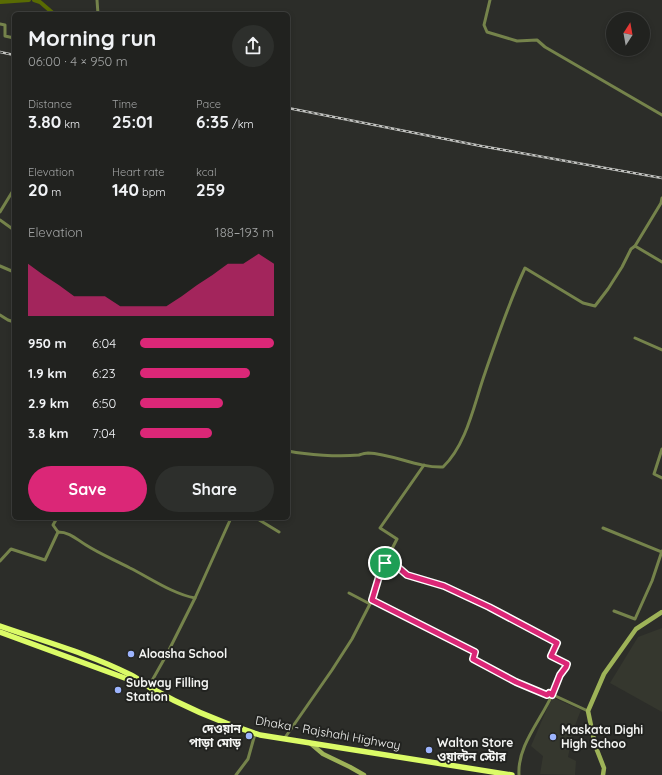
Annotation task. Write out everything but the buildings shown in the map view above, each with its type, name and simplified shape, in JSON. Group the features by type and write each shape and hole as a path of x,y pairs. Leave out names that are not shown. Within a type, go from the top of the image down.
{"highway":[{"name":"Dhaka - Rajshahi Highway","path":"0,626 91,658 132,675 149,686 190,707 232,726 255,733 284,739 512,775"},
{"name":"Dhaka - Rajshahi Highway","path":"0,632 149,686"}],"street":[{"path":"97,0 98,12"},
{"path":"490,0 484,25 487,32 517,41 537,40 545,47 662,115"},
{"path":"0,24 5,25 5,36 12,38"},
{"path":"0,212 12,192"},
{"path":"290,451 304,454 358,455 367,453 388,456 434,467 443,467 451,460 464,437 514,290 525,268 583,303 595,306 622,267 631,249 661,203 662,198"},
{"path":"0,220 12,229"},
{"path":"634,246 662,262"},
{"path":"0,266 12,271"},
{"path":"0,315 12,321"},
{"path":"636,338 662,350"},
{"path":"662,449 654,474 662,478"},
{"path":"284,739 352,639 370,604 381,570 397,539 380,528 424,465"},
{"path":"56,520 53,525 58,532 74,536 85,545 158,583 195,598"},
{"path":"149,686 195,598 230,520"},
{"path":"259,520 279,532"},
{"path":"603,528 662,552 652,581 634,619"},
{"path":"0,561 11,549 45,560 58,532"},
{"path":"385,563 399,568 407,575 444,586 489,607 557,643 551,656 567,664 560,675 552,695 527,742 521,756 518,770 519,775"},
{"path":"349,593 370,604"},
{"path":"372,600 475,652 473,659 516,682 547,695 549,693 588,711"},
{"path":"614,611 634,619 638,628"},
{"path":"603,775 604,768 594,745 588,711 604,674 638,628 662,612"},
{"path":"236,775 248,759 255,733"},
{"path":"310,743 323,754 350,766 364,775"}],"shaded area":[{"path":"662,628 662,712 610,683 638,637"},
{"name":"Maskata Dighi High Schoo","path":"552,697 581,710 574,728 568,757 576,761 575,775 540,774 543,756 531,746"}],"waterway":[{"path":"0,2 29,0"},
{"path":"34,0 40,2 52,12"}],"railway":[{"path":"0,52 12,55"},
{"path":"290,108 481,146 662,178"}],"place":[{"name":"Aloasha School","path":"131,654"},
{"name":"Subway Filling Station","path":"118,690"},
{"name":"দেওয়ান পাড়া মোড়","path":"249,736"},
{"name":"Maskata Dighi High Schoo","path":"553,737"},
{"name":"Walton Store ওয়াল্টন স্টোর","path":"429,750"}],"route":[{"path":"385,563 399,568 407,575 418,577 444,586 489,607 557,643 551,656 567,664 560,675 552,695 549,693 547,695 516,682 473,659 475,652 372,600 381,570 385,563"}]}
